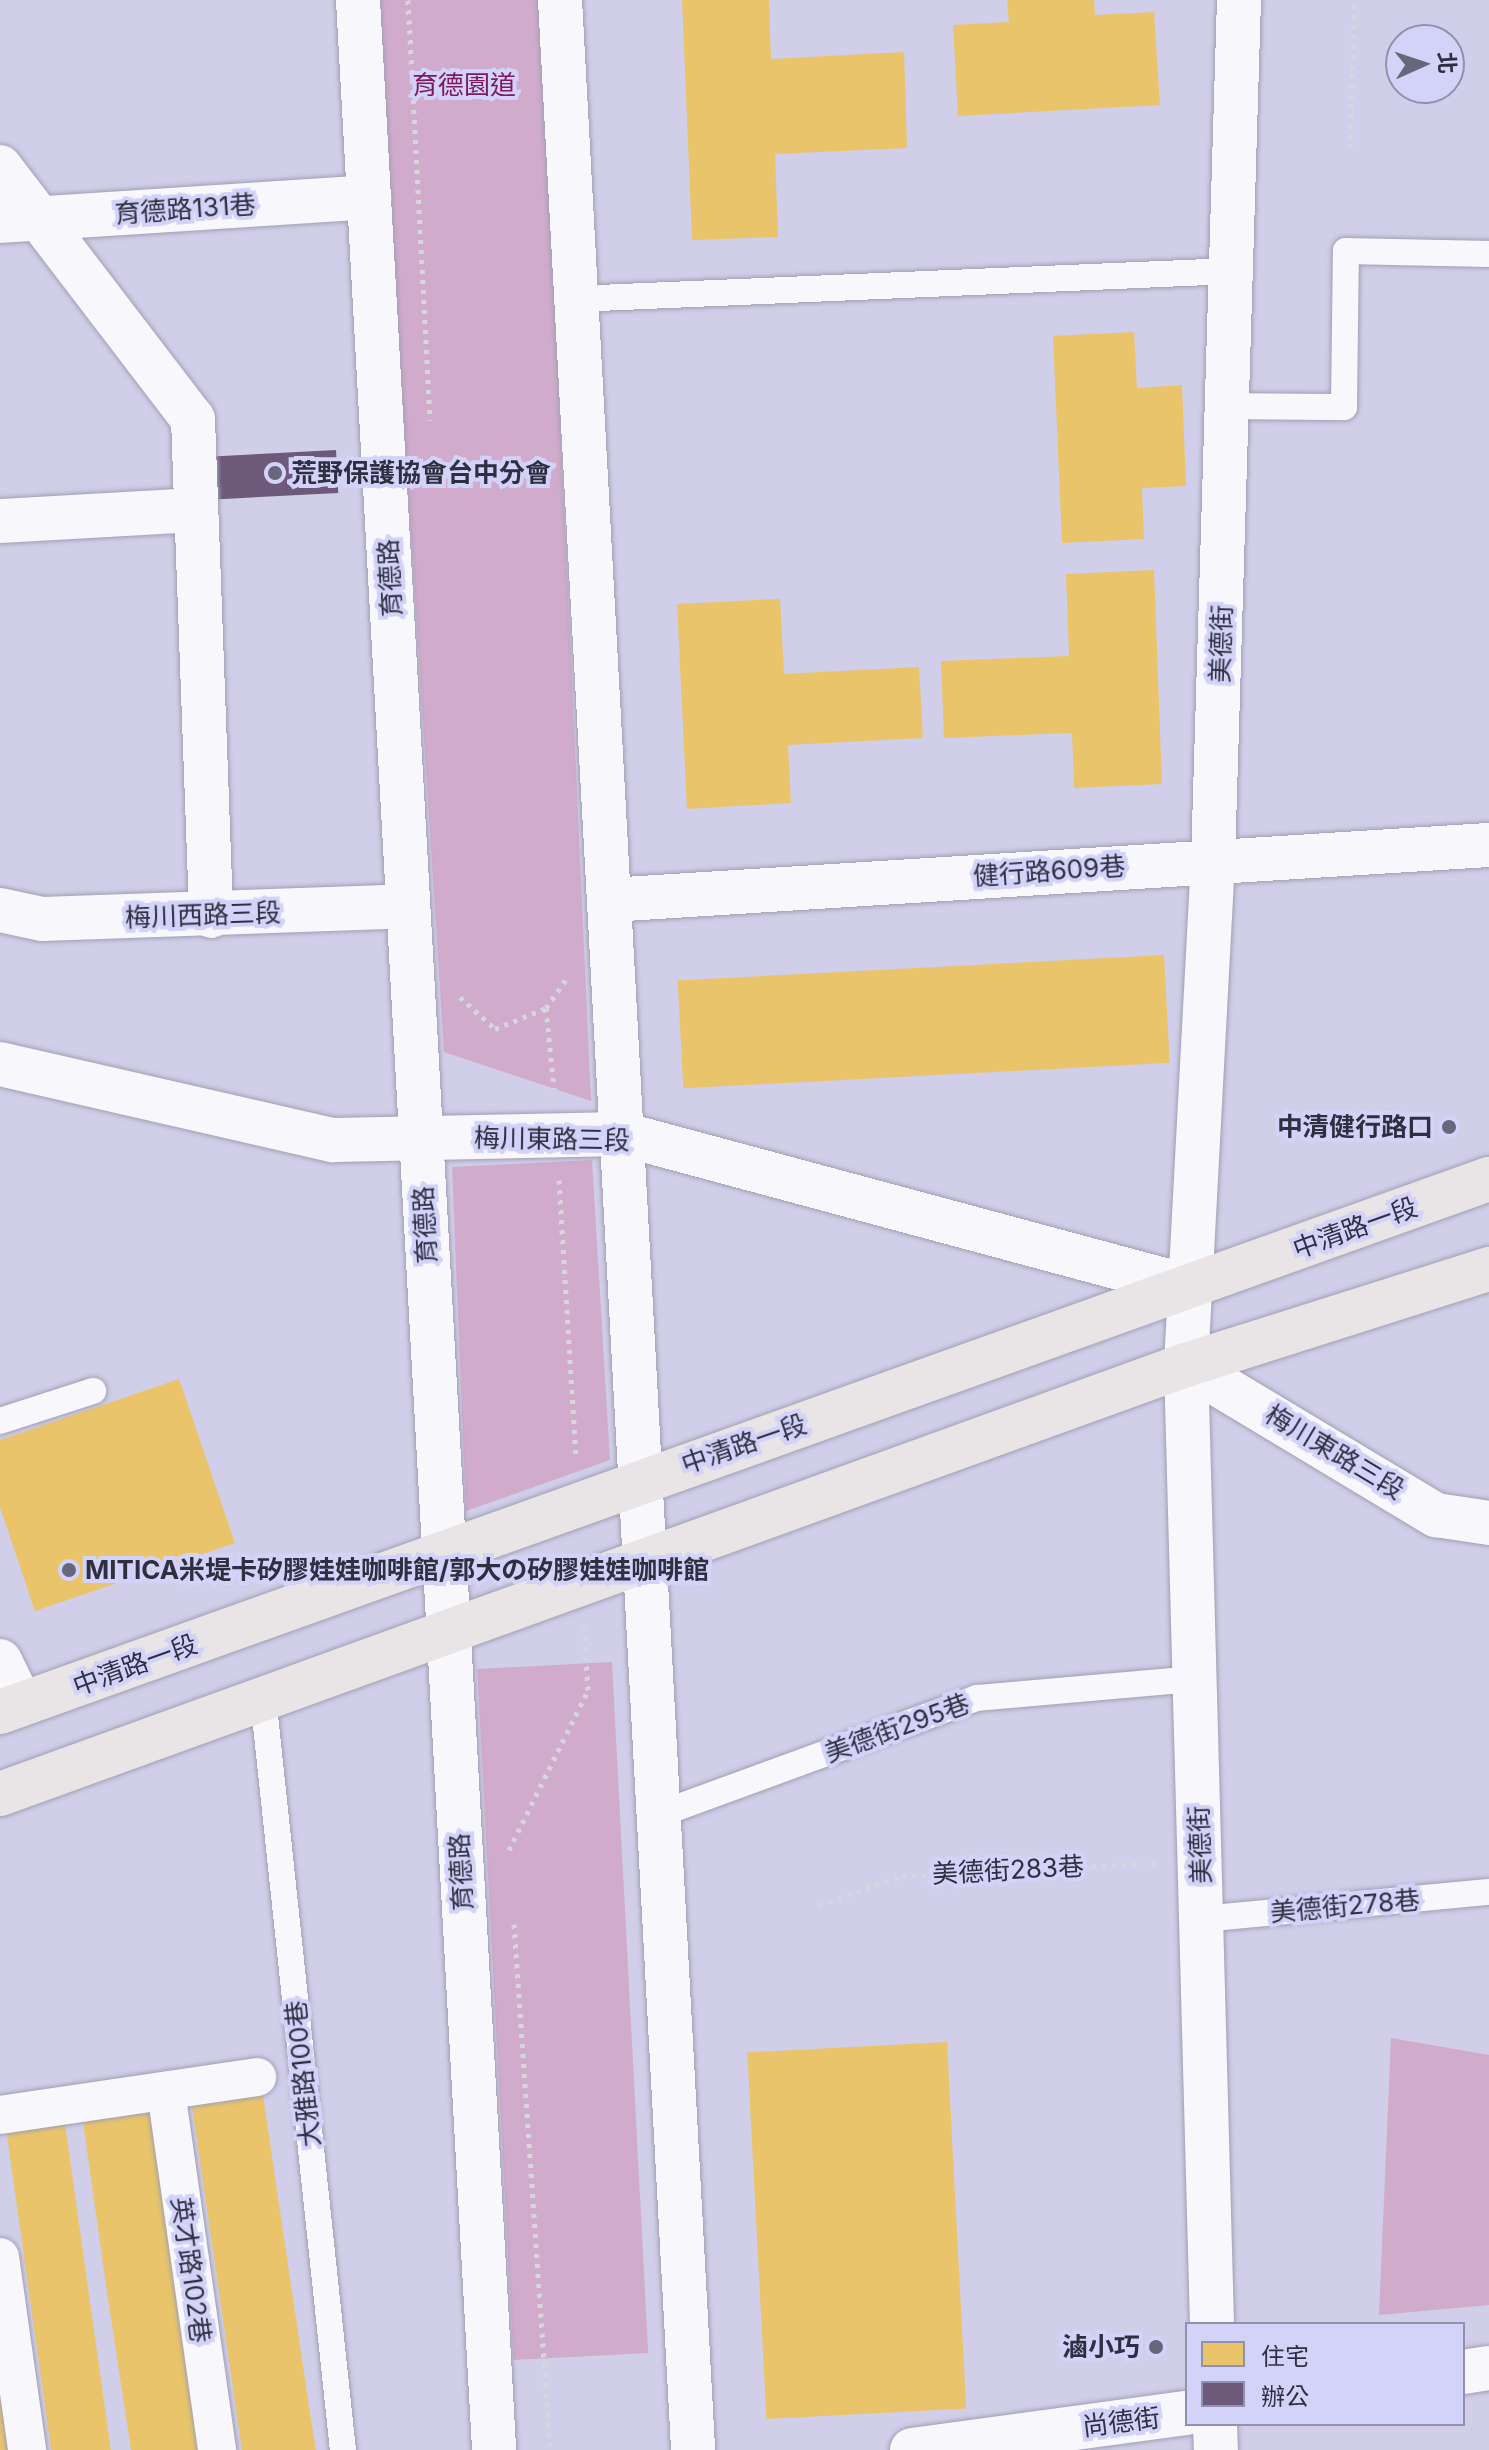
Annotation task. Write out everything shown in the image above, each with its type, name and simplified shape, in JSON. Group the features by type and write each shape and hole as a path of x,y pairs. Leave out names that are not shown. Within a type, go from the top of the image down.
{"main road":[{"name":"中清路一段","path":"10,1708 1489,1179"},
{"path":"0,1794 1186,1365 1489,1269"}],"street":[{"name":"育德路","path":"358,0 494,2450"},
{"path":"560,0 693,2450"},
{"name":"美德街","path":"1212,2322 1186,1365 1213,860 1239,0"},
{"path":"0,167 43,218 193,419 211,916"},
{"name":"育德路131巷","path":"0,221 369,197"},
{"path":"0,521 196,510"},
{"name":"健行路609巷","path":"609,900 1489,845"},
{"name":"梅川西路三段","path":"0,910 42,919 211,916 408,906"},
{"name":"梅川東路三段","path":"0,1064 333,1140 622,1134 1190,1287"},
{"name":"梅川東路三段","path":"1186,1365 1436,1515 1489,1523"},
{"path":"0,1661 10,1708"},
{"path":"0,2115 257,2077"},
{"name":"英才路102巷","path":"166,2091 217,2450"},
{"path":"0,2257 27,2450"},
{"path":"1465,2372 1489,2368"},
{"name":"尚德街","path":"912,2450 965,2446 1185,2413"},
{"path":"1215,2426 1216,2450"}],"lane":[{"path":"1228,406 1344,407 1346,251 1489,254"},
{"path":"575,299 1231,271"},
{"path":"0,1421 93,1391"},
{"name":"美德街295巷","path":"657,1815 977,1698 1194,1679"},
{"name":"大雅路100巷","path":"263,1697 343,2450"},
{"name":"美德街278巷","path":"1202,1919 1489,1892"}],"path":[{"path":"408,0 431,428"},
{"path":"1350,148 1355,0"},
{"path":"459,982 460,998 495,1029 546,1008 569,976 568,960"},
{"path":"546,1008 558,1136 578,1504"},
{"path":"510,1864 509,1848 588,1690 582,1583"},
{"name":"美德街283巷","path":"819,1905 902,1876 1201,1861"},
{"path":"513,1912 550,2450"}],"green space":[{"name":"育德園道","path":"377,0 541,0 591,1101 444,1052"},
{"path":"592,1160 610,1460 466,1511 452,1167"},
{"path":"612,1662 648,2353 513,2360 477,1669"},
{"path":"1391,2038 1489,2055 1489,2305 1379,2315"}],"building: 住宅":[{"path":"682,0 769,0 771,59 904,52 907,148 775,154 778,237 692,240"},
{"path":"1007,0 1094,0 1095,15 1154,12 1160,105 958,116 953,25 1009,22"},
{"path":"1134,332 1137,388 1182,385 1186,486 1142,488 1144,539 1062,543 1053,336"},
{"path":"1154,570 1162,784 1074,788 1072,733 944,738 941,661 1069,656 1066,574"},
{"path":"780,599 784,674 919,667 923,738 788,745 791,803 687,809 677,604"},
{"path":"1164,955 1170,1063 683,1088 678,980"},
{"path":"179,1379 235,1543 35,1611 0,1507 0,1440"},
{"path":"947,2042 966,2408 766,2419 747,2052"},
{"path":"262,2089 316,2450 242,2450 191,2099"},
{"path":"150,2105 200,2450 131,2450 106,2285 82,2115"},
{"path":"64,2117 111,2450 51,2450 6,2125"},
{"path":"2,2402 9,2450 0,2450"}],"building: 辦公":[{"name":"荒野保護協會台中分會","path":"336,450 338,493 214,499 212,456"}],"place":[{"name":"荒野保護協會台中分會","path":"275,473"},
{"name":"中清健行路口","path":"1449,1127"},
{"name":"MITICA米堤卡矽膠娃娃咖啡館/郭大の矽膠娃娃咖啡館","path":"69,1570"},
{"name":"滷小巧","path":"1156,2347"}]}
